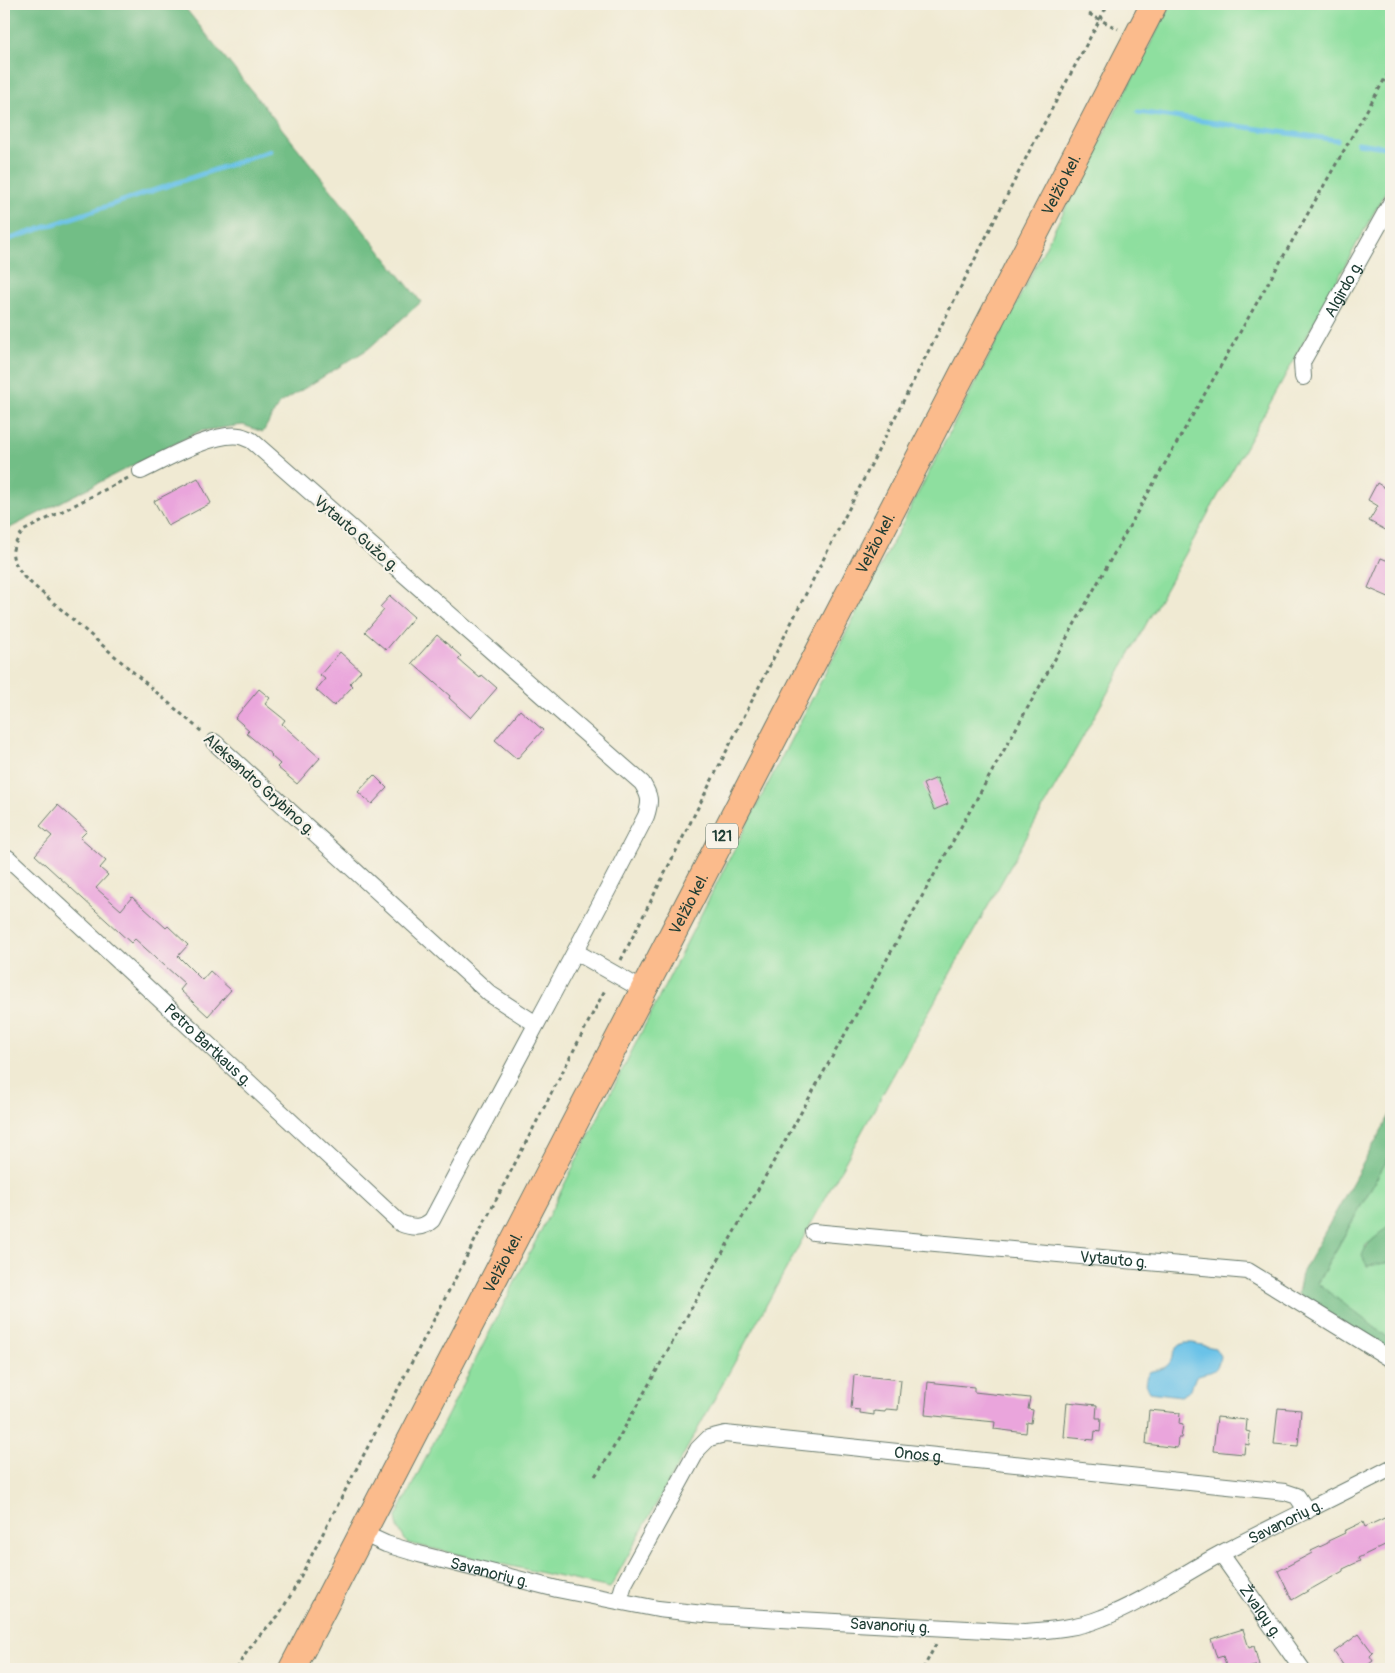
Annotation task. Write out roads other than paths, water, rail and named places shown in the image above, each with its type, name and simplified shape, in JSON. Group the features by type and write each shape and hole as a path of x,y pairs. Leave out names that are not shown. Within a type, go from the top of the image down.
{"main road":[{"name":"Velžio kel.","path":"292,1669 1154,4"}],"street":[{"name":"Algirdo g.","path":"1303,376 1302,362 1391,203"},
{"name":"Vytauto Gužo g.","path":"141,471 215,438 239,436 251,440 642,783 649,794 650,805 646,816 576,952"},
{"name":"Aleksandro Grybino g.","path":"214,742 490,994 536,1024"},
{"name":"Petro Bartkaus g.","path":"8,858 400,1223 409,1227 427,1225 432,1220 536,1024"},
{"path":"536,1024 576,952 643,990"},
{"name":"Vytauto g.","path":"813,1232 1248,1271 1391,1359"},
{"name":"Onos g.","path":"619,1601 624,1584 698,1449 709,1438 725,1434 1286,1492 1297,1496 1307,1511"},
{"name":"Savanorių g.","path":"362,1533 386,1544 419,1554 556,1589 658,1609 713,1615 1024,1632 1052,1630 1101,1619 1221,1554 1391,1468"},
{"name":"Žvalgų g.","path":"1221,1554 1302,1669"}],"water":[{"path":"1185,1343 1215,1348 1220,1356 1215,1370 1196,1376 1190,1391 1181,1396 1149,1392 1146,1384 1149,1372 1168,1365 1177,1348"}],"waterway":[{"path":"1138,112 1337,140"},
{"path":"1358,143 1391,148"},
{"path":"4,241 270,151"}]}
